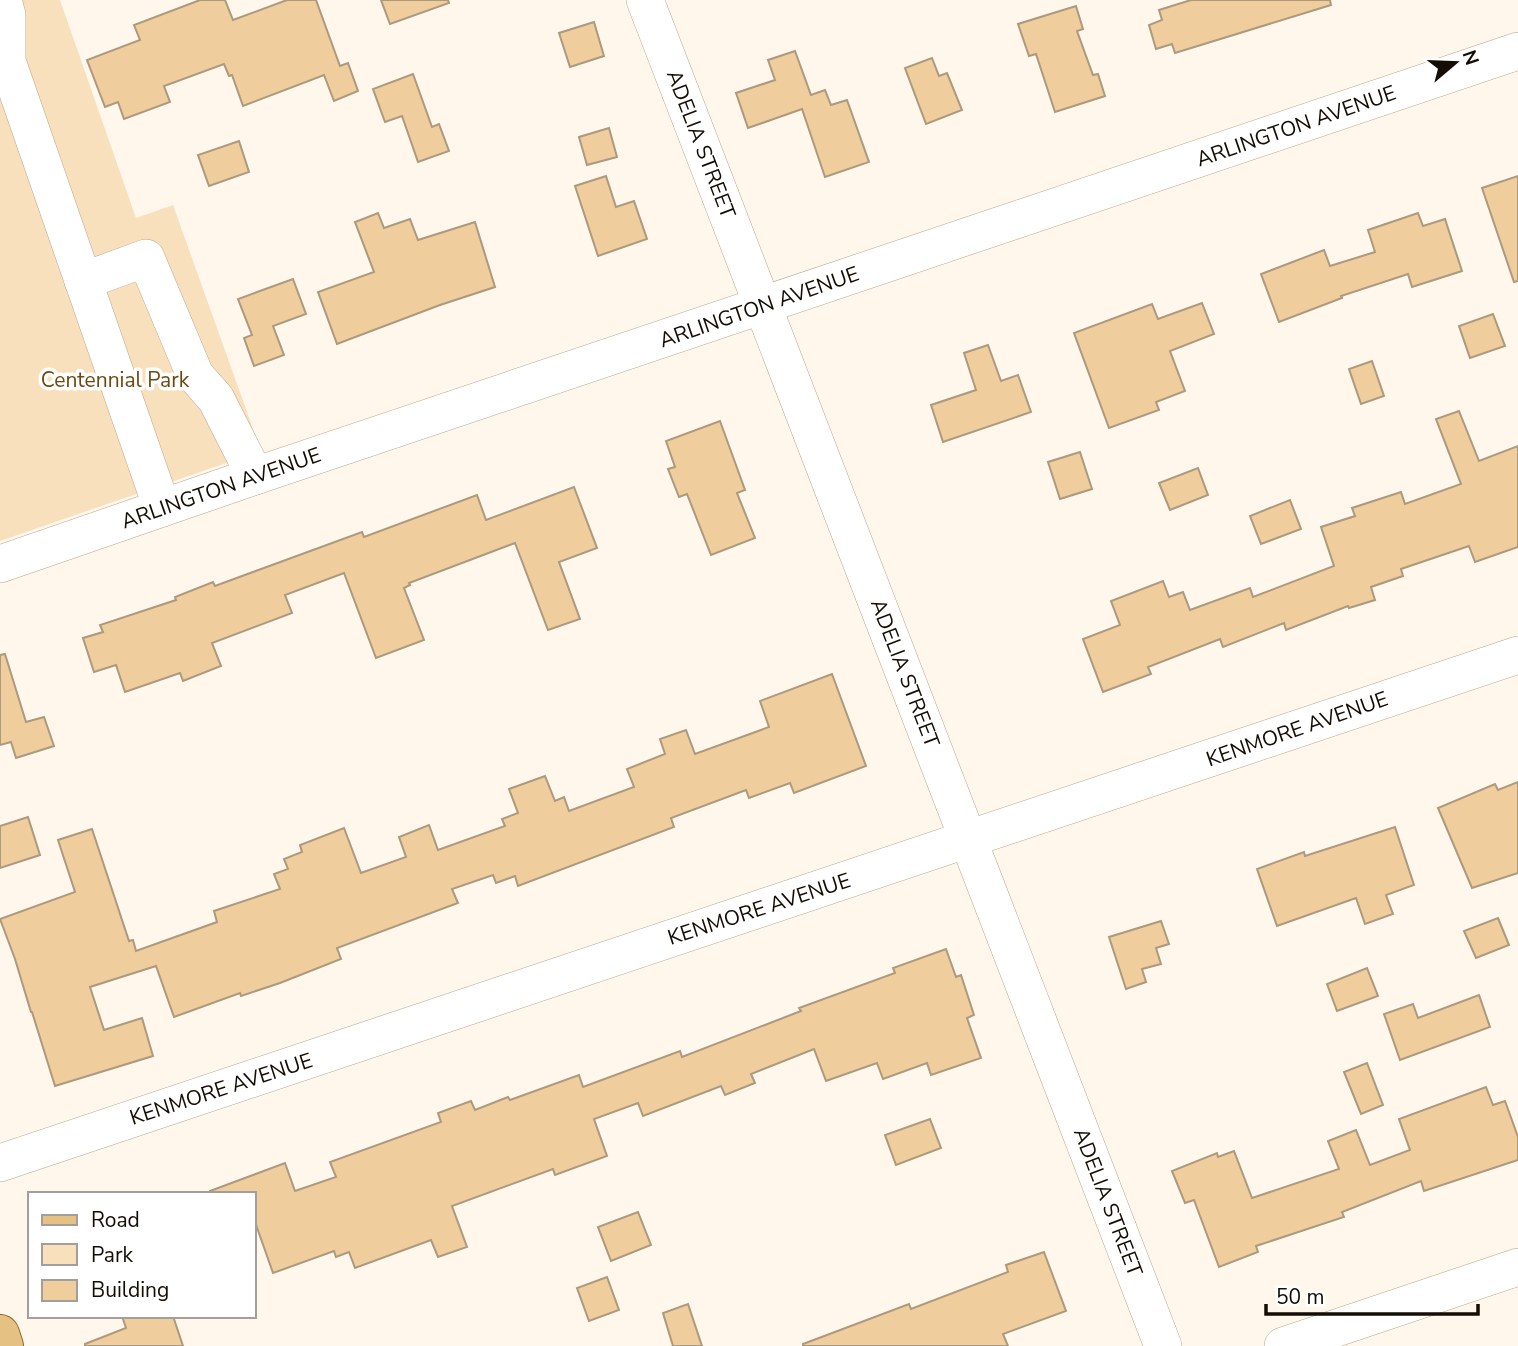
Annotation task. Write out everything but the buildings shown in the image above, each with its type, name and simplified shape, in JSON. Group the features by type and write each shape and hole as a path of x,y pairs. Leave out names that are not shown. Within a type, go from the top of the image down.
{"main road":[{"path":"0,1334 4,1346"}],"street":[{"path":"3,0 7,15 7,61 162,509"},
{"name":"ADELIA STREET","path":"645,0 1163,1346"},
{"name":"ARLINGTON AVENUE","path":"0,564 1518,51"},
{"path":"83,281 146,258 195,375 216,399 255,476"},
{"name":"KENMORE AVENUE","path":"0,1163 1518,655"},
{"path":"1283,1346 1518,1267"}],"green space":[{"name":"Centennial Park","path":"0,0 60,0 136,218 173,205 261,451 0,541"}]}
